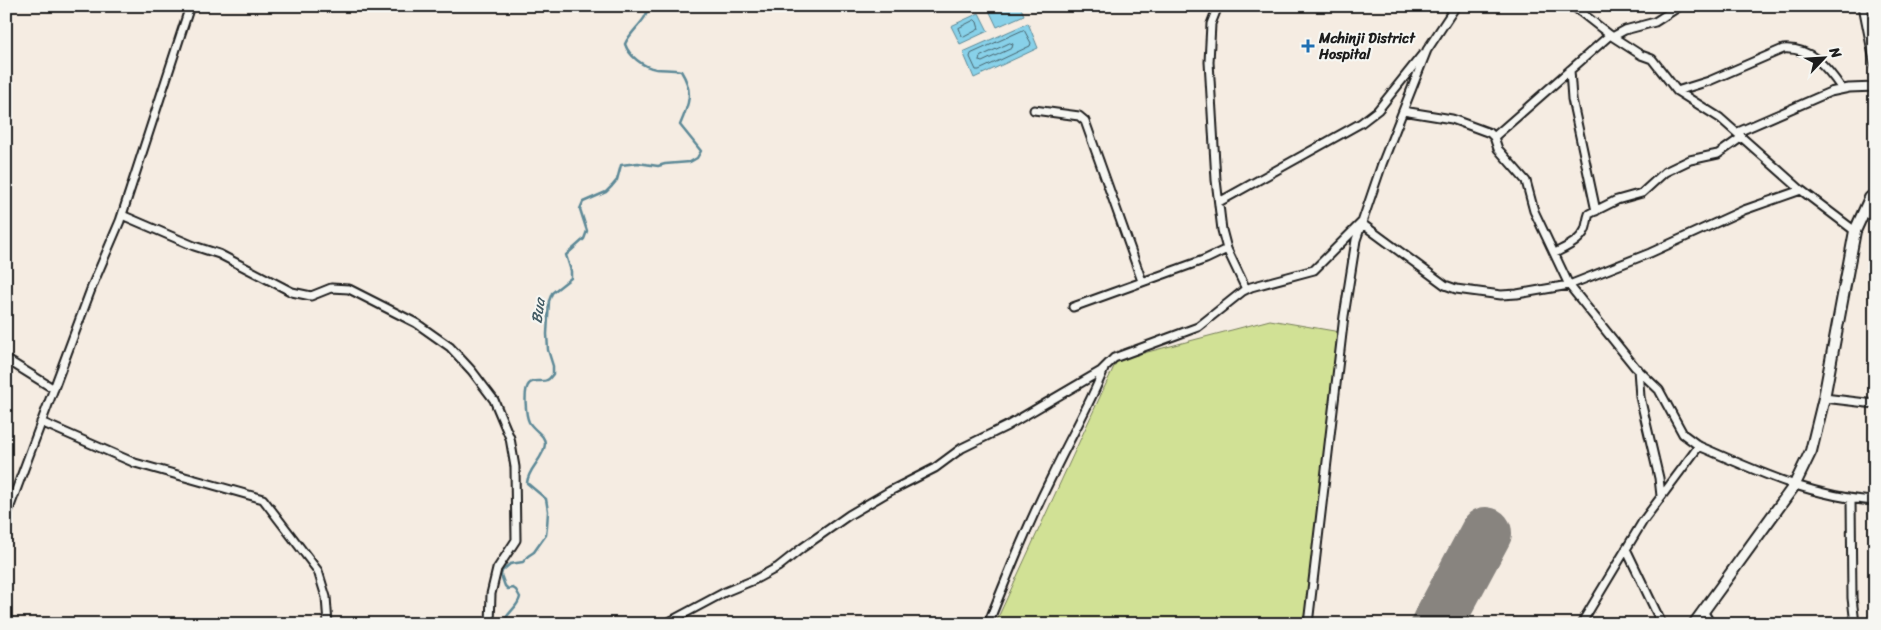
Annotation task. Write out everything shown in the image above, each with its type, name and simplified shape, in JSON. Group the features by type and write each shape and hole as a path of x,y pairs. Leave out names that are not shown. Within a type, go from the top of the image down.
{"street":[{"path":"6,517 93,284 122,215 190,6"},
{"path":"1218,6 1211,24 1209,62 1219,202 1222,230 1228,249 1246,289"},
{"path":"1219,202 1361,123 1378,110 1426,50 1456,6"},
{"path":"1573,6 1612,36 1641,55 1652,59 1677,91 1720,118 1801,190 1856,230"},
{"path":"1494,137 1612,36 1625,30 1655,22 1680,6"},
{"path":"1863,6 1875,66"},
{"path":"1677,91 1709,81 1782,48 1794,48 1807,53 1828,68 1842,89"},
{"path":"1308,624 1344,316 1356,240 1426,50"},
{"path":"1570,70 1572,99 1596,211"},
{"path":"1555,252 1577,240 1584,230 1588,216 1617,200 1642,193 1665,172 1690,160 1718,154 1740,134 1830,92 1842,89 1875,87"},
{"path":"1034,110 1078,116 1085,121 1142,281"},
{"path":"1403,111 1452,119 1490,133 1494,137 1498,149 1526,181 1534,211 1555,252 1568,285 1638,369 1659,390 1683,434 1699,446 1794,486 1851,499 1875,501"},
{"path":"1361,224 1445,285 1456,289 1501,295 1517,294 1568,285 1650,253 1744,210 1801,190"},
{"path":"1694,624 1794,486 1811,451 1824,398 1856,230 1870,198 1875,194"},
{"path":"122,215 168,236 219,254 292,292 311,296 332,288 349,289 416,323 450,347 472,371 494,400 510,438 515,467 516,540 497,569 491,594 490,624"},
{"path":"665,624 725,592 754,580 778,567 849,515 890,490 935,468 962,448 1007,426 1104,369 1114,358 1198,327 1246,289 1314,270 1361,224"},
{"path":"1074,307 1206,259 1228,249"},
{"path":"6,359 54,389"},
{"path":"988,624 1051,477 1092,397 1104,369"},
{"path":"1638,369 1640,397 1659,478 1661,496"},
{"path":"1824,398 1875,404"},
{"path":"42,422 135,463 263,499 318,571 326,597 328,624"},
{"path":"1581,624 1643,521 1699,446"},
{"path":"1851,499 1854,624"},
{"path":"1626,549 1662,624"},
{"path":"1703,611 1711,624"}],"green space":[{"path":"1270,320 1340,332 1307,624 995,624 1117,360"}],"water":[{"path":"996,6 1020,6 1024,15 997,27 989,10"},
{"path":"979,13 988,31 960,44 951,26"},
{"path":"1028,23 1038,48 974,78 963,52"}],"waterway":[{"name":"Bua","path":"503,624 520,597 516,590 513,588 508,589 505,586 501,575 502,571 510,564 523,562 534,552 546,535 548,511 546,499 527,483 530,473 542,454 545,441 529,422 526,409 526,392 531,382 547,380 553,374 547,334 549,301 552,293 571,278 566,255 584,239 587,231 580,209 583,202 606,192 612,186 617,180 621,165 638,163 658,166 690,162 697,158 701,151 680,125 689,98 688,85 681,71 656,69 646,66 633,57 625,44 642,21 649,6"},
{"name":"Bua","path":"540,624 545,621 549,624"}],"runway":[{"path":"1437,624 1486,533"}],"place":[{"name":"Mchinji District Hospital","path":"1308,46"}]}
